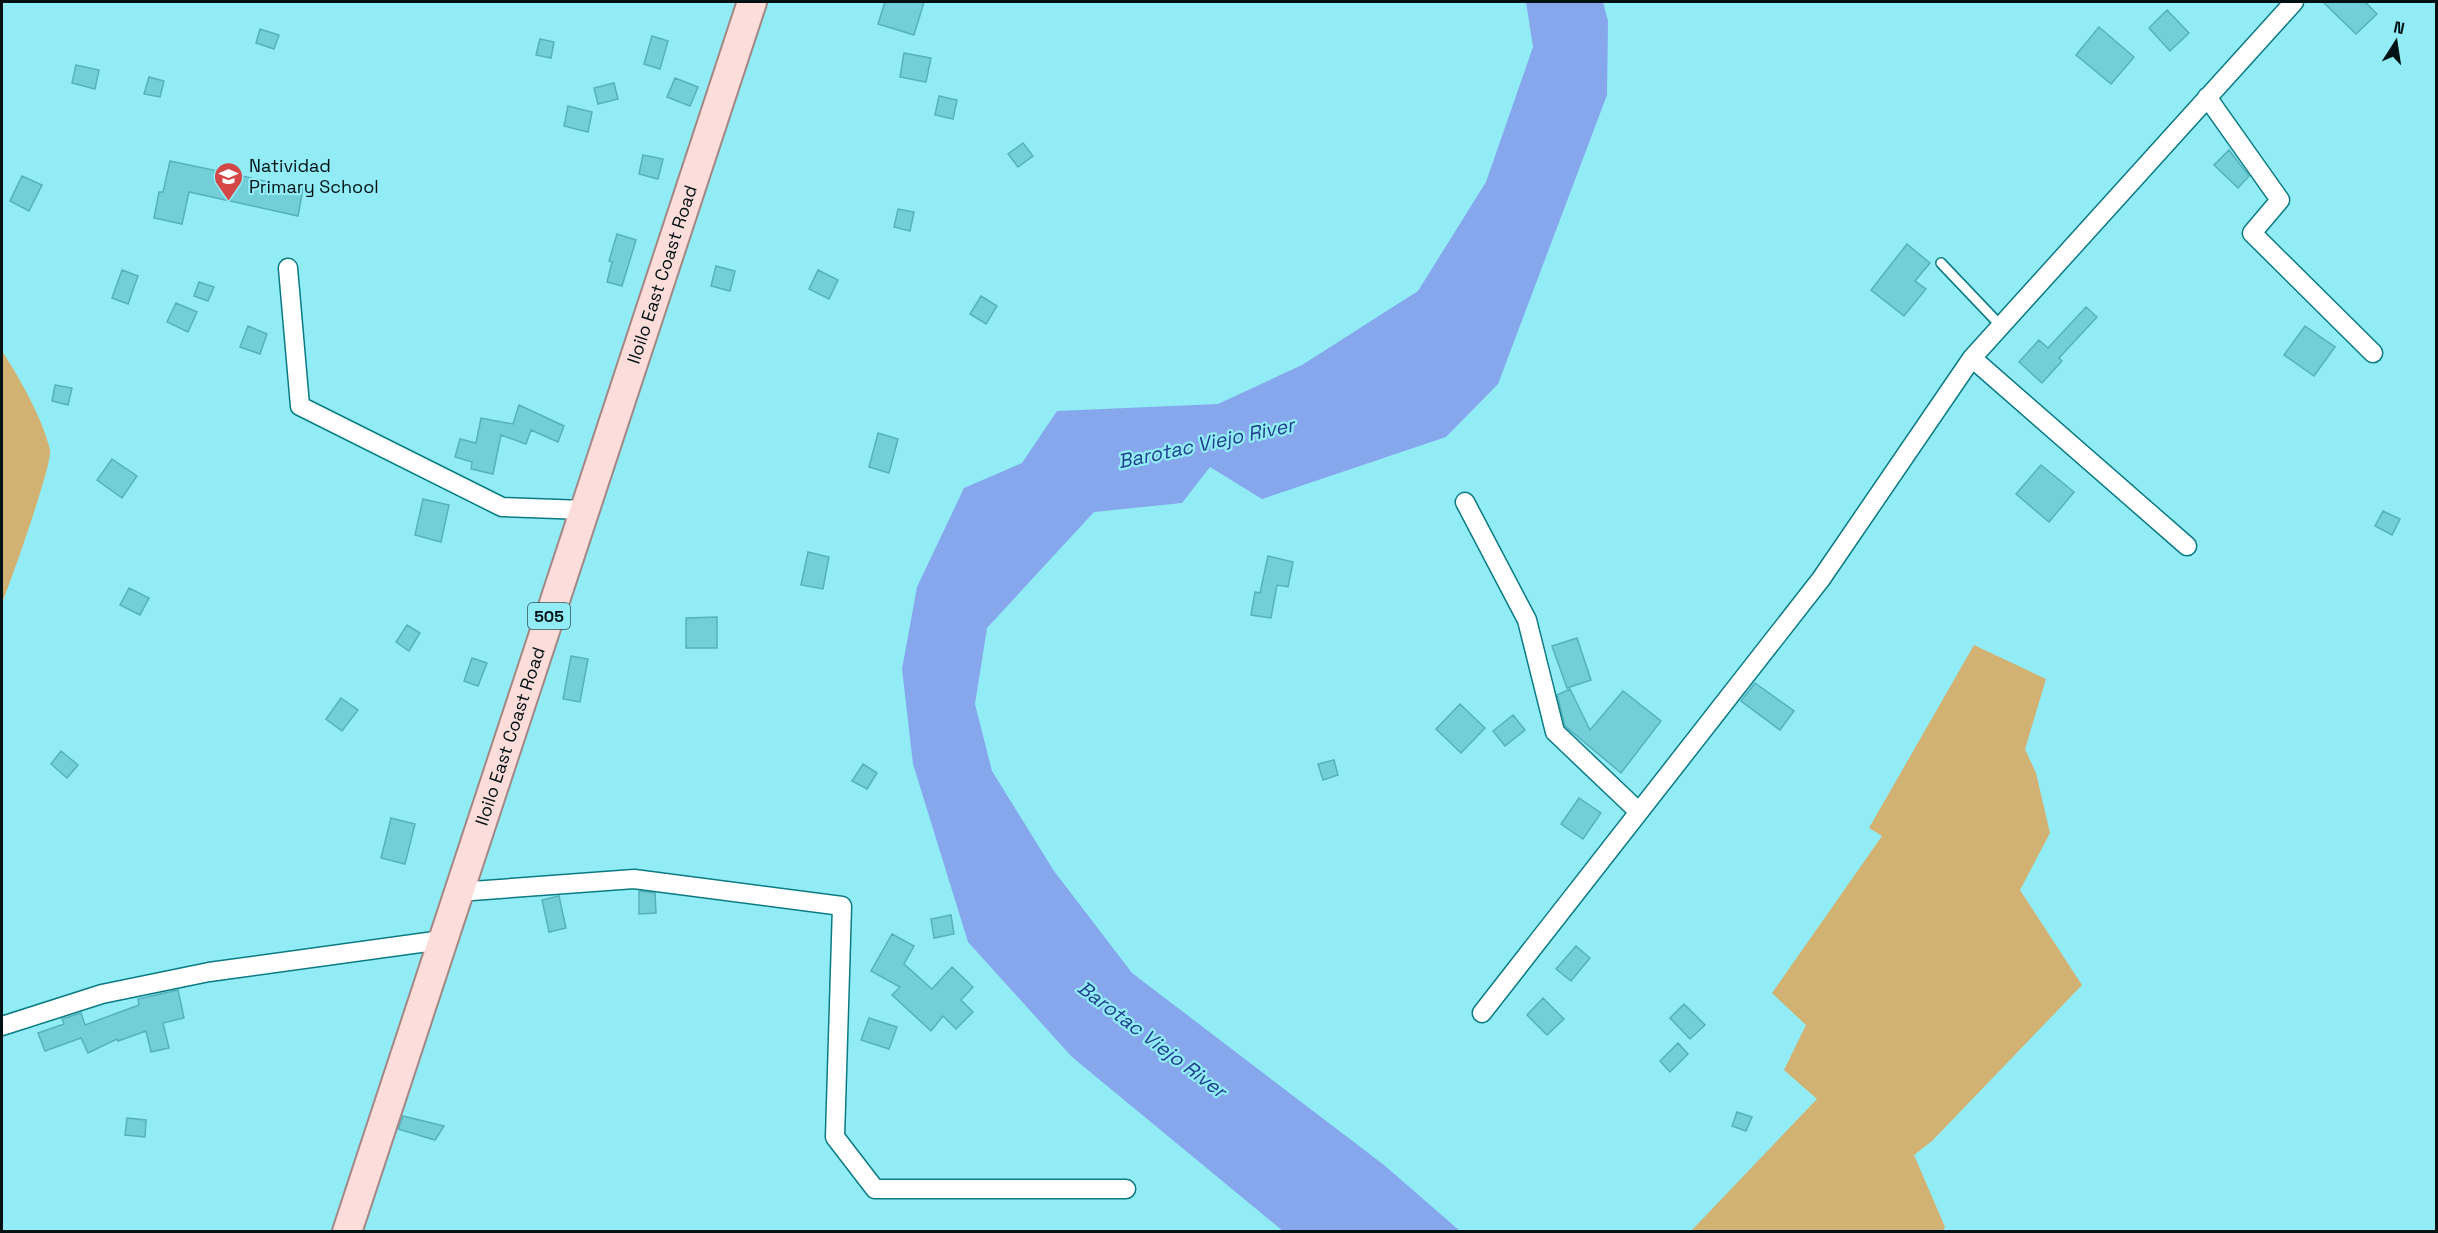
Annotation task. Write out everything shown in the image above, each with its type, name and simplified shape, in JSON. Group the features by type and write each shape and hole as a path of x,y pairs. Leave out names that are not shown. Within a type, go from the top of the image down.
{"main road":[{"name":"Iloilo East Coast Road","path":"346,1232 752,2"}],"street":[{"path":"1482,1013 1821,579 1972,358 2294,2"},
{"path":"2207,97 2280,200 2252,233 2373,353"},
{"path":"288,268 300,406 502,507 584,510"},
{"path":"1972,358 2187,546"},
{"path":"1465,502 1527,620 1556,732 1638,812"},
{"path":"458,892 634,879 842,906 836,1137 875,1189 1126,1189"},
{"path":"2,1026 102,994 199,975 442,940"}],"lane":[{"path":"1941,263 2001,326"}],"shaded area":[{"path":"2,351 36,412 50,450 45,477 2,603"},
{"path":"1974,645 2046,679 2025,749 2036,773 2050,833 2020,890 2082,985 1932,1141 1914,1155 1945,1227 1943,1231 1691,1231 1817,1099 1784,1070 1806,1025 1772,993 1882,836 1869,828"}],"water":[{"name":"Barotac Viejo River","path":"1526,2 1603,2 1608,21 1607,95 1498,384 1446,437 1262,499 1210,467 1182,503 1094,512 987,628 975,704 992,771 1054,871 1132,973 1384,1165 1460,1231 1283,1231 1072,1057 968,942 913,764 902,669 917,587 964,488 1022,463 1057,411 1218,404 1302,365 1418,291 1486,182 1533,47"}],"building":[{"path":"885,2 924,2 914,35 878,24"},
{"path":"2323,2 2365,2 2377,14 2356,34"},
{"path":"2167,10 2189,33 2170,51 2149,28"},
{"path":"2099,27 2134,57 2111,84 2076,55"},
{"path":"260,29 279,35 274,49 256,43"},
{"path":"652,36 668,41 660,69 644,64"},
{"path":"540,39 554,42 551,58 536,55"},
{"path":"904,53 931,58 926,82 900,77"},
{"path":"76,65 99,70 95,89 72,83"},
{"path":"149,77 164,81 160,97 144,94"},
{"path":"675,78 698,87 690,106 667,97"},
{"path":"614,83 618,99 598,104 594,88"},
{"path":"939,96 957,100 953,119 935,115"},
{"path":"568,106 592,112 588,132 564,126"},
{"path":"1023,143 1033,156 1018,167 1008,154"},
{"path":"2229,150 2249,176 2238,188 2214,165"},
{"path":"643,155 663,159 658,179 639,174"},
{"path":"170,161 303,189 298,216 189,192 182,224 154,218 159,192 163,192"},
{"path":"22,176 42,185 29,211 10,201"},
{"path":"898,209 914,212 910,231 894,227"},
{"path":"617,234 636,240 622,286 607,282 612,262 609,261"},
{"path":"1907,244 1930,263 1915,281 1926,289 1904,316 1871,290"},
{"path":"716,266 735,271 730,291 711,286"},
{"path":"122,270 138,276 128,304 112,298"},
{"path":"818,270 838,280 829,299 809,289"},
{"path":"199,282 214,287 208,301 194,296"},
{"path":"981,296 997,306 986,324 970,314"},
{"path":"176,303 197,312 188,332 167,322"},
{"path":"2086,307 2097,317 2059,358 2062,361 2042,383 2019,362 2039,340 2048,348"},
{"path":"248,326 267,334 260,354 240,347"},
{"path":"2305,326 2335,347 2314,376 2284,355"},
{"path":"55,385 72,388 68,405 52,401"},
{"path":"519,405 564,426 558,442 531,430 526,444 501,435 493,474 471,469 472,462 455,457 460,439 476,443 481,418 513,424"},
{"path":"878,433 898,439 889,473 869,467"},
{"path":"112,459 137,476 122,498 97,480"},
{"path":"2041,465 2074,492 2049,522 2016,494"},
{"path":"423,499 449,505 441,542 415,535"},
{"path":"2383,511 2400,519 2392,535 2375,526"},
{"path":"808,552 829,557 823,589 801,585"},
{"path":"1268,556 1293,562 1288,587 1277,585 1271,618 1251,615 1255,592 1260,593"},
{"path":"129,588 149,598 140,615 120,605"},
{"path":"717,617 717,648 686,648 686,618"},
{"path":"407,625 420,633 409,651 396,642"},
{"path":"1577,638 1591,680 1567,688 1552,646"},
{"path":"571,656 588,659 580,702 563,699"},
{"path":"472,658 487,663 478,686 464,681"},
{"path":"1755,683 1794,711 1780,730 1741,701"},
{"path":"1570,689 1590,730 1623,691 1661,721 1621,773 1565,726 1557,695"},
{"path":"341,698 358,710 342,731 326,719"},
{"path":"1460,704 1485,728 1461,753 1436,729"},
{"path":"1513,715 1525,730 1505,746 1493,731"},
{"path":"61,751 78,765 67,778 51,764"},
{"path":"1334,760 1338,775 1323,780 1318,764"},
{"path":"863,764 877,773 867,789 852,781"},
{"path":"1579,798 1601,813 1583,839 1561,824"},
{"path":"391,818 415,824 405,864 381,858"},
{"path":"639,891 655,893 656,913 639,914"},
{"path":"559,896 566,928 549,932 542,900"},
{"path":"951,915 954,934 934,938 931,919"},
{"path":"892,934 914,946 904,964 932,989 952,967 973,987 961,1000 973,1012 956,1029 943,1016 931,1031 892,995 900,987 871,971"},
{"path":"1576,946 1590,958 1571,981 1556,969"},
{"path":"178,990 184,1018 163,1023 169,1048 151,1052 146,1031 118,1041 117,1039 88,1053 81,1038 45,1051 38,1033 64,1024 62,1019 81,1013 85,1025 139,1005 138,999"},
{"path":"1543,998 1564,1019 1547,1035 1527,1015"},
{"path":"1684,1004 1705,1025 1690,1039 1670,1018"},
{"path":"869,1018 897,1027 889,1049 861,1040"},
{"path":"1678,1043 1688,1054 1670,1072 1660,1061"},
{"path":"1737,1112 1752,1117 1746,1131 1732,1126"},
{"path":"403,1116 444,1126 435,1140 398,1129"},
{"path":"127,1118 146,1120 145,1137 125,1135"}],"place":[{"name":"Natividad Primary School","path":"228,202"}]}
